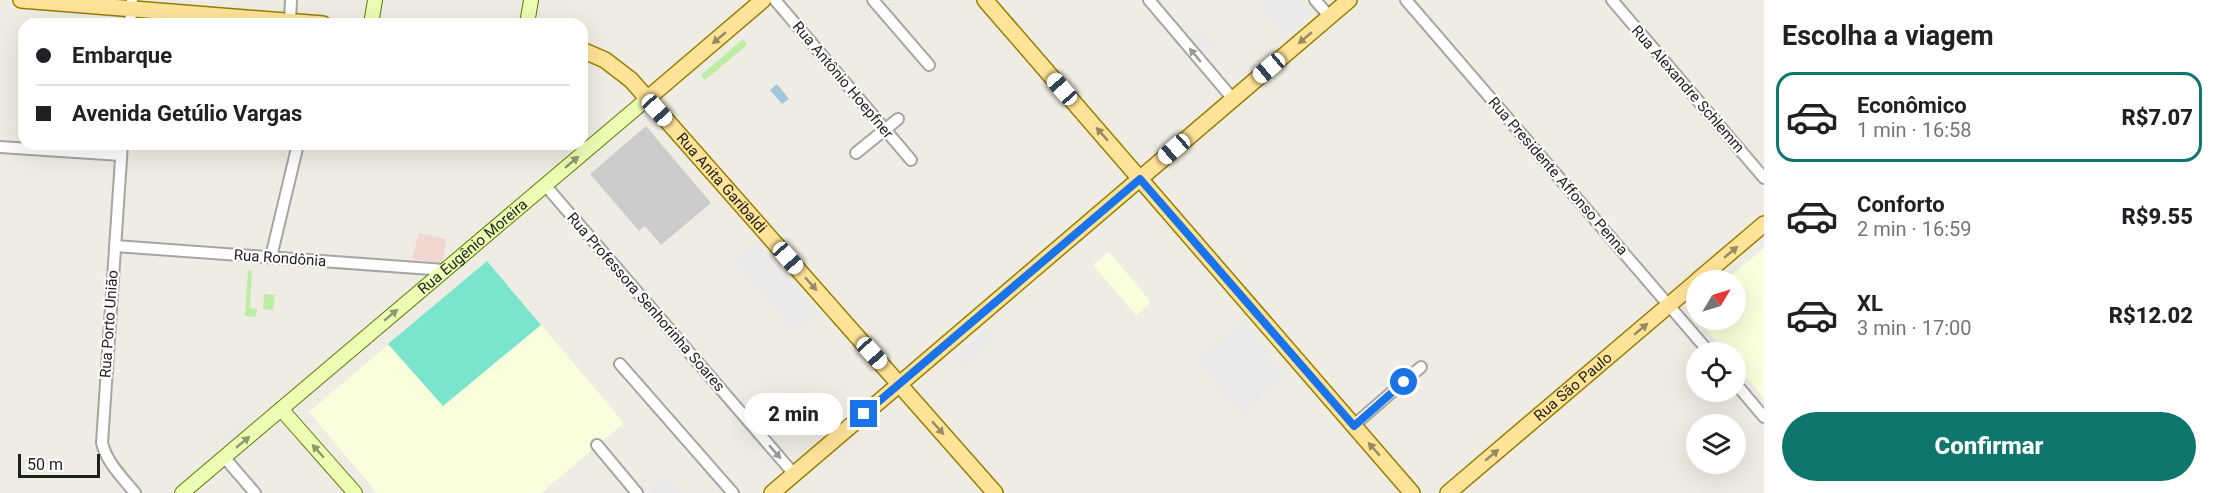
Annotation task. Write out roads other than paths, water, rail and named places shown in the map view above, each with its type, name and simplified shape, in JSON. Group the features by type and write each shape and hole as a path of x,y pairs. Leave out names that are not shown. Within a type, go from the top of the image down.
{"main road":[{"path":"21,0 131,11 242,18"},
{"name":"Rua Eugênio Moreira","path":"647,99 763,0"},
{"path":"985,0 1412,493"},
{"path":"772,493 1349,0"},
{"name":"Rua Anita Garibaldi","path":"588,53 619,70 647,99 995,493"},
{"name":"Rua São Paulo","path":"1710,270 1764,224"},
{"name":"Rua São Paulo","path":"1448,493 1686,290"}],"street":[{"path":"290,18 291,0"},
{"path":"372,18 375,0"},
{"path":"528,18 531,0"},
{"name":"Rua Antônio Hoepfner","path":"775,0 911,160"},
{"path":"873,0 929,65"},
{"path":"1149,0 1233,99"},
{"path":"1315,0 1330,17"},
{"name":"Rua Presidente Affonso Penna","path":"1406,0 1700,342"},
{"name":"Rua Alexandre Schlemm","path":"1612,0 1764,178"},
{"name":"Rua Eugênio Moreira","path":"588,149 647,99"},
{"path":"856,153 898,119"},
{"path":"0,147 18,147"},
{"name":"Rua Porto União","path":"121,150 102,442 105,455 135,493"},
{"path":"271,257 297,150"},
{"name":"Rua Eugênio Moreira","path":"182,493 587,150"},
{"name":"Rua Professora Senhorinha Soares","path":"545,185 794,474"},
{"name":"Rua Rondônia","path":"115,246 445,270"},
{"path":"620,364 733,493"},
{"path":"1354,426 1421,367"},
{"path":"1746,396 1764,417"},
{"path":"281,409 355,493"},
{"path":"597,445 637,493"},
{"path":"224,457 255,493"}],"water":[{"path":"777,84 789,99 782,104 770,90"}]}
